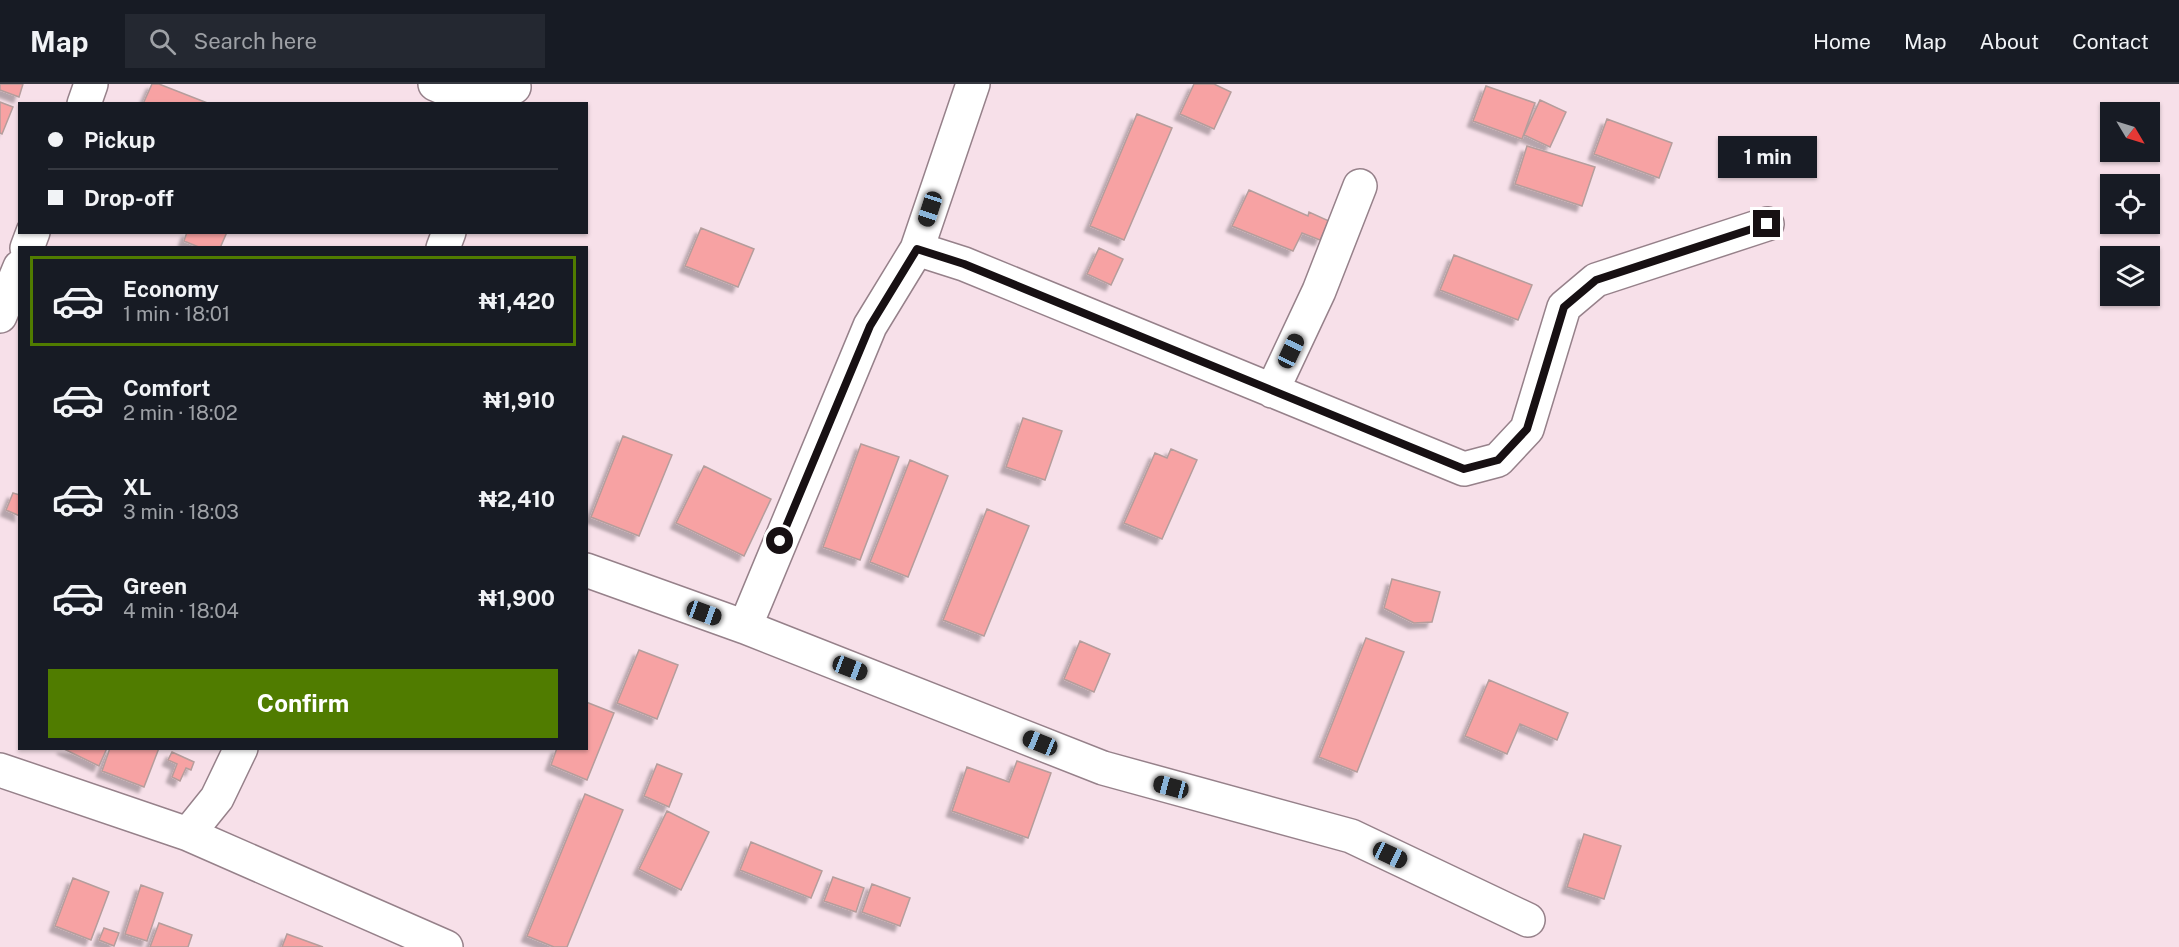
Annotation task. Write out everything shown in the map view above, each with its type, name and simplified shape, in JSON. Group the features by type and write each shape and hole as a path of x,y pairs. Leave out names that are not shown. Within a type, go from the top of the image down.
{"street":[{"path":"85,102 91,84"},
{"path":"435,84 463,96 512,91"},
{"path":"745,627 870,326 917,249 973,84"},
{"path":"1272,391 1319,291 1360,186"},
{"path":"917,249 964,264 1464,469 1498,460 1527,429 1564,307 1596,280 1767,224"},
{"path":"0,316 18,272"},
{"path":"588,571 745,627 1103,768 1351,836 1528,920"},
{"path":"188,834 217,798 240,750"},
{"path":"0,770 188,834 446,947"}],"building":[{"path":"0,84 23,84 19,97 0,90"},
{"path":"152,84 159,84 205,102 144,102"},
{"path":"1194,84 1214,84 1231,92 1214,129 1180,114"},
{"path":"1486,86 1535,103 1522,139 1473,121"},
{"path":"1540,100 1566,112 1550,147 1524,135"},
{"path":"0,102 13,107 2,134 0,133"},
{"path":"1137,114 1172,128 1124,240 1090,226"},
{"path":"1607,119 1672,143 1659,178 1594,154"},
{"path":"1527,146 1595,167 1582,206 1515,184"},
{"path":"1249,190 1308,216 1309,212 1329,221 1320,240 1302,233 1293,251 1232,226"},
{"path":"701,228 754,249 738,287 685,266"},
{"path":"186,234 226,234 221,246 196,246 184,241"},
{"path":"1099,248 1123,259 1111,285 1087,274"},
{"path":"1454,255 1532,285 1518,320 1440,290"},
{"path":"1023,418 1062,431 1045,480 1006,467"},
{"path":"623,436 672,455 639,536 591,517"},
{"path":"861,444 899,457 860,560 823,547"},
{"path":"1171,449 1197,460 1162,539 1124,523 1155,453 1167,458"},
{"path":"910,460 948,476 908,577 870,562"},
{"path":"704,466 771,499 744,556 676,523"},
{"path":"13,493 18,494 18,515 6,510"},
{"path":"987,509 1029,526 984,636 943,620"},
{"path":"1392,579 1440,592 1432,622 1414,623 1384,608"},
{"path":"1366,638 1404,652 1357,772 1319,757"},
{"path":"1080,641 1110,654 1094,692 1064,679"},
{"path":"639,650 678,665 657,719 617,703"},
{"path":"1489,680 1568,713 1557,740 1520,724 1507,754 1465,736"},
{"path":"588,703 614,713 587,780 551,765 556,750 588,750"},
{"path":"66,750 106,750 99,766"},
{"path":"109,750 158,750 144,787 102,771"},
{"path":"172,752 194,762 191,770 186,768 180,781 172,777 177,764 168,760"},
{"path":"1017,761 1051,773 1028,838 952,811 967,767 1009,782"},
{"path":"657,764 682,774 669,807 644,796"},
{"path":"585,794 623,810 567,947 554,947 527,936"},
{"path":"667,811 709,832 681,890 639,869"},
{"path":"1584,834 1621,846 1604,899 1567,887"},
{"path":"751,842 822,871 811,898 740,870"},
{"path":"833,877 864,888 856,912 824,901"},
{"path":"73,878 109,892 91,940 55,926"},
{"path":"872,884 910,898 900,926 862,912"},
{"path":"141,885 163,893 147,941 125,934"},
{"path":"159,923 192,935 188,947 150,947"},
{"path":"104,928 119,933 114,946 99,940"},
{"path":"287,934 323,947 282,947"}],"route":[{"path":"780,541 870,326 917,249 964,264 1464,469 1498,460 1527,429 1564,307 1596,280 1767,224"}]}
